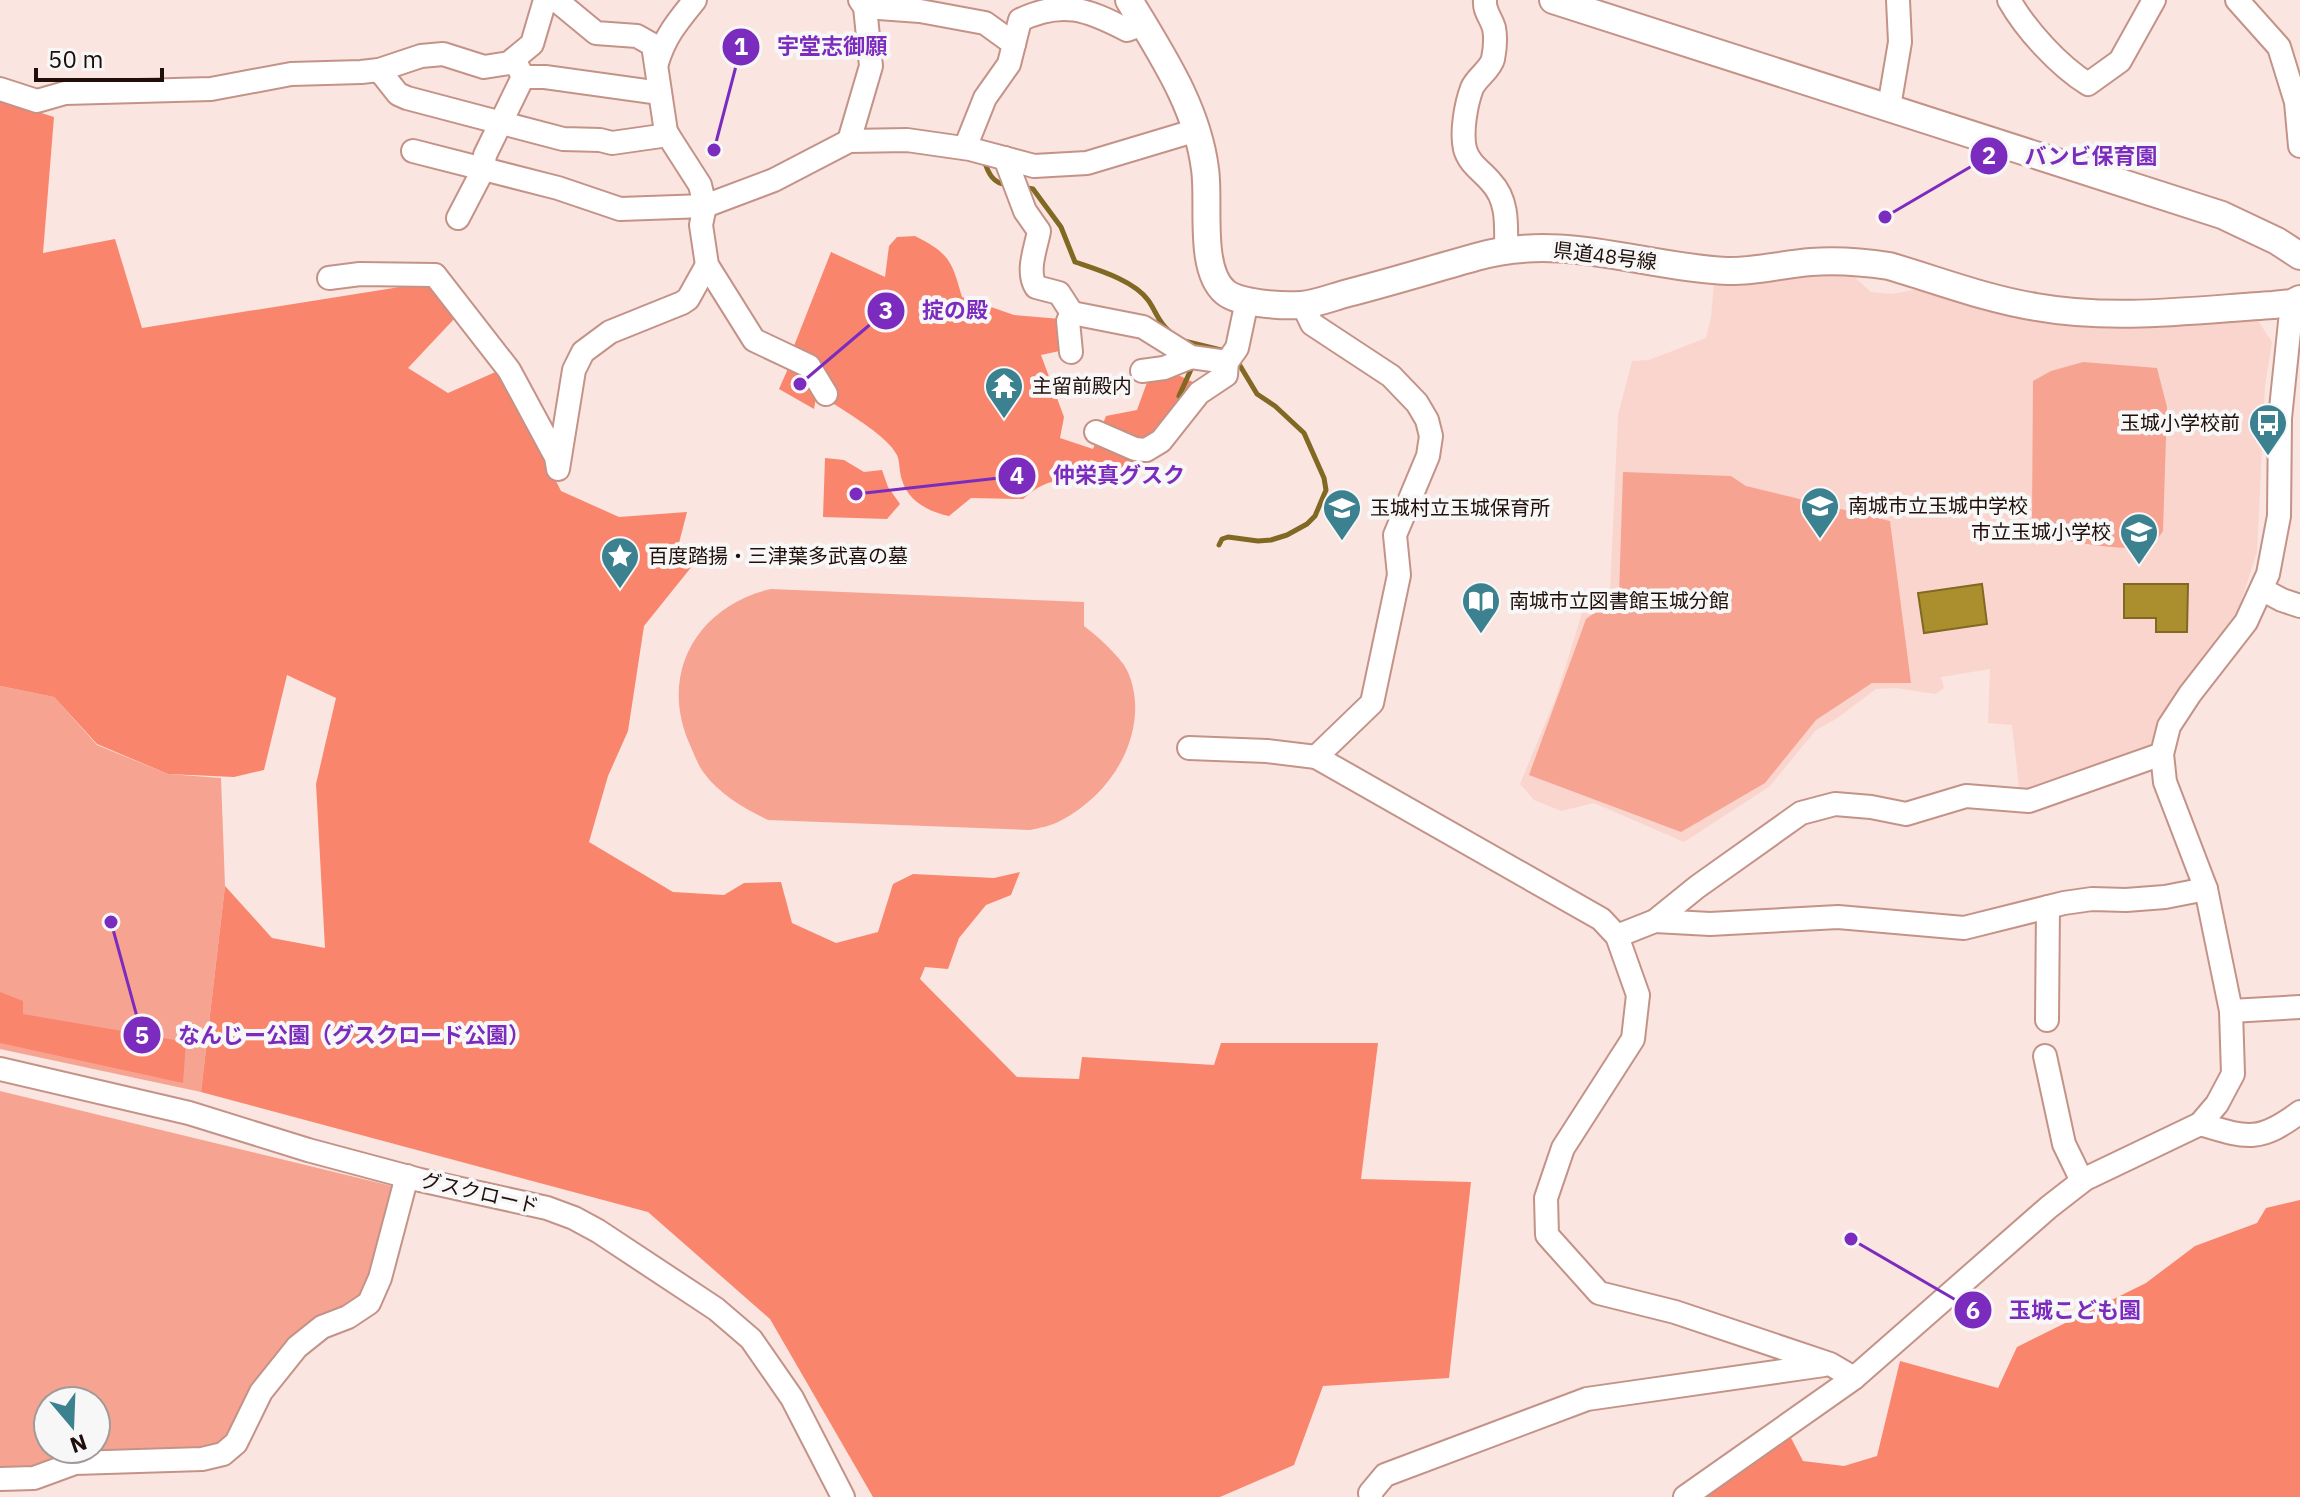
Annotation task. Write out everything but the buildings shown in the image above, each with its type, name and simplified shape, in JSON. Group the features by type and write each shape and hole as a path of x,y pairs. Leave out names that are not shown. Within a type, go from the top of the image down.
{"main road":[{"path":"1129,0 1170,68 1197,130 1205,167 1208,252 1216,281 1225,292 1247,301"},
{"path":"1553,0 2222,215 2277,241 2300,256"},
{"name":"県道48号線","path":"1247,301 1303,305 1478,256 1506,251 1568,249 1629,256 1696,269 1731,271 1810,262 1866,262 2034,307 2083,312 2146,313 2296,301"}],"street":[{"path":"458,218 483,170 485,155 502,125 519,68 532,44 545,0"},
{"path":"556,0 596,33 637,36 653,45 668,135 700,185 705,206 701,225 707,265 754,340 809,366 826,394"},
{"path":"656,65 673,25 695,0"},
{"path":"1485,0 1484,11 1493,26 1494,52 1492,63 1472,89 1464,126 1465,148 1473,165 1500,194 1506,212 1506,251"},
{"path":"1889,107 1900,42 1898,0"},
{"path":"2009,0 2020,21 2067,72 2088,84 2120,61 2154,0"},
{"path":"2237,0 2279,47 2296,102 2300,146"},
{"path":"849,141 871,66 867,2 985,23 1014,44"},
{"path":"968,149 985,98 1009,64 1020,20 1063,3 1127,30 1144,24"},
{"path":"0,89 37,101 65,93 211,89 291,74 379,70 421,56 443,54 484,67 509,63 545,77 660,93"},
{"path":"379,70 398,94 502,125 563,139 612,143 668,135"},
{"path":"413,151 558,188 620,209 705,206 774,180 849,141 907,140 968,149 1003,163 1034,166 1087,163 1197,130"},
{"path":"1003,163 1025,211 1039,231 1031,279 1036,287 1059,293 1072,313 1143,327 1191,357"},
{"path":"329,278 360,274 435,275 509,370 556,457 558,469 574,370 583,352 610,332 688,299 707,265"},
{"path":"1096,432 1135,449 1146,450 1161,441 1199,393 1226,375 1247,301"},
{"path":"1685,1497 1854,1378 2082,1181 2200,1124 2217,1104 2233,1074 2231,1011 2206,889 2165,782 2162,754 2169,726 2246,622 2263,590 2279,516 2280,418 2296,301"},
{"path":"1303,305 1312,324 1391,376 1417,403 1427,420 1431,436 1428,456 1395,535 1399,575 1372,703 1316,757"},
{"path":"1071,352 1068,321 1072,313"},
{"path":"1142,371 1164,368 1191,357 1231,357"},
{"path":"2263,590 2300,606"},
{"path":"1189,748 1267,751 1316,757 1601,919 1617,936 1638,995 1633,1039 1563,1148 1546,1198 1547,1235 1599,1293 1675,1312 1830,1364 1854,1378"},
{"path":"1617,936 1655,921 1801,813 1835,804 1906,814 1966,796 2029,801 2162,754"},
{"path":"1655,921 1710,924 1838,917 1964,928 2092,899 2165,897 2206,889"},
{"path":"2047,1020 2048,907"},
{"path":"2231,1011 2300,1007"},
{"path":"2045,1056 2064,1144 2082,1181"},
{"name":"グスクロード","path":"0,1069 189,1113 308,1150 547,1208 574,1218 716,1309 751,1339 792,1398 843,1497"},
{"path":"2200,1124 2243,1137 2277,1130 2300,1112"},
{"path":"0,1479 34,1478 75,1463 202,1459 223,1454 236,1443 261,1392 297,1347 322,1327 348,1317 369,1303 380,1278 407,1176"},
{"path":"1371,1497 1370,1493 1385,1475 1587,1399 1830,1364"}],"shaded area":[{"path":"0,100 54,117 43,253 115,239 142,328 425,283 455,318 408,368 448,393 500,370 561,491 619,517 687,512 679,543 701,555 644,626 628,731 608,776 589,842 673,892 724,895 744,883 781,882 792,923 836,943 878,932 893,884 913,874 994,878 1020,872 1011,895 986,905 959,938 948,969 925,967 920,979 1017,1077 1079,1079 1082,1057 1214,1065 1221,1043 1378,1043 1361,1179 1471,1182 1449,1378 1323,1386 1294,1465 1220,1497 873,1497 770,1319 648,1212 201,1092 225,886 272,938 325,948 316,784 336,698 287,675 264,770 234,777 168,774 97,744 54,697 0,686"},
{"path":"915,236 948,259 962,297 1014,315 1061,319 1064,350 1041,355 1064,417 1060,438 1093,449 1106,416 1137,410 1149,377 1176,374 1199,385 1133,473 1095,481 1050,482 1023,499 971,498 949,516 934,512 914,500 905,487 898,458 892,448 834,404 831,391 792,351 831,252 885,277 889,246 897,237"},
{"name":"南城市立玉城中学校","path":"1851,274 1871,292 1892,294 1923,288 2257,319 2272,342 2265,386 2257,552 2237,614 2159,718 2151,749 2024,793 2019,787 2012,725 1988,723 1990,669 1941,677 1944,688 1935,694 1896,688 1876,689 1816,730 1769,787 1684,842 1594,803 1561,811 1534,800 1520,784 1556,697 1582,613 1610,591 1618,415 1632,361 1649,360 1706,338 1714,282"},
{"path":"2083,362 2157,368 2167,407 2163,531 2150,545 2113,547 2041,536 2032,520 2033,381 2051,371"},
{"path":"790,364 805,371 821,396 816,398 814,409 779,389"},
{"path":"825,458 844,460 864,472 882,470 888,487 900,504 887,519 823,517"},
{"path":"1623,472 1731,476 1746,486 1890,521 1911,683 1872,683 1816,720 1765,783 1681,832 1529,775 1586,619 1619,595"},
{"path":"1982,584 1987,624 1924,633 1918,593"},
{"path":"2124,584 2188,584 2187,632 2156,632 2156,618 2124,618"},
{"path":"771,589 1084,602 1084,626 1120,660 1133,689 1133,731 1121,762 1089,802 1060,821 1030,830 768,820 759,816 725,794 702,770 681,719 679,693 682,669 704,627 745,598"},
{"path":"0,686 54,697 97,745 168,774 221,778 225,886 201,1092 0,1049"},
{"path":"0,992 23,1001 23,1014 186,1042 183,1083 0,1043"},
{"path":"0,1091 396,1187 364,1297 311,1321 261,1377 224,1448 112,1458 112,1385 32,1385 32,1465 43,1465 0,1469"},
{"path":"2300,1200 2300,1497 1700,1497 1790,1436 1803,1461 1844,1466 1877,1456 1900,1361 1998,1388 2017,1347 2146,1283 2195,1246 2257,1223 2266,1208"}],"waterway":[{"path":"984,160 992,177 1008,185"},
{"path":"1022,187 1033,189 1061,227 1075,262 1134,287 1148,300 1169,331"},
{"path":"1184,341 1221,350"},
{"path":"1219,545 1222,539 1228,537 1258,541 1287,535 1315,516 1326,490 1324,478 1304,433 1257,394 1236,359"},
{"path":"1179,396 1193,365"}],"place":[{"name":"宇堂志御願","path":"714,150"},
{"name":"バンビ保育園","path":"1885,217"},
{"name":"掟の殿","path":"800,384"},
{"name":"主留前殿内","path":"1004,420"},
{"name":"玉城小学校前","path":"2268,457"},
{"name":"仲栄真グスク","path":"856,494"},
{"name":"南城市立玉城中学校","path":"1820,540"},
{"name":"玉城村立玉城保育所","path":"1342,542"},
{"name":"市立玉城小学校","path":"2139,566"},
{"name":"百度踏揚・三津葉多武喜の墓","path":"620,590"},
{"name":"南城市立図書館玉城分館","path":"1481,635"},
{"name":"なんじー公園（グスクロード公園）","path":"111,922"},
{"name":"玉城こども園","path":"1851,1239"}]}
